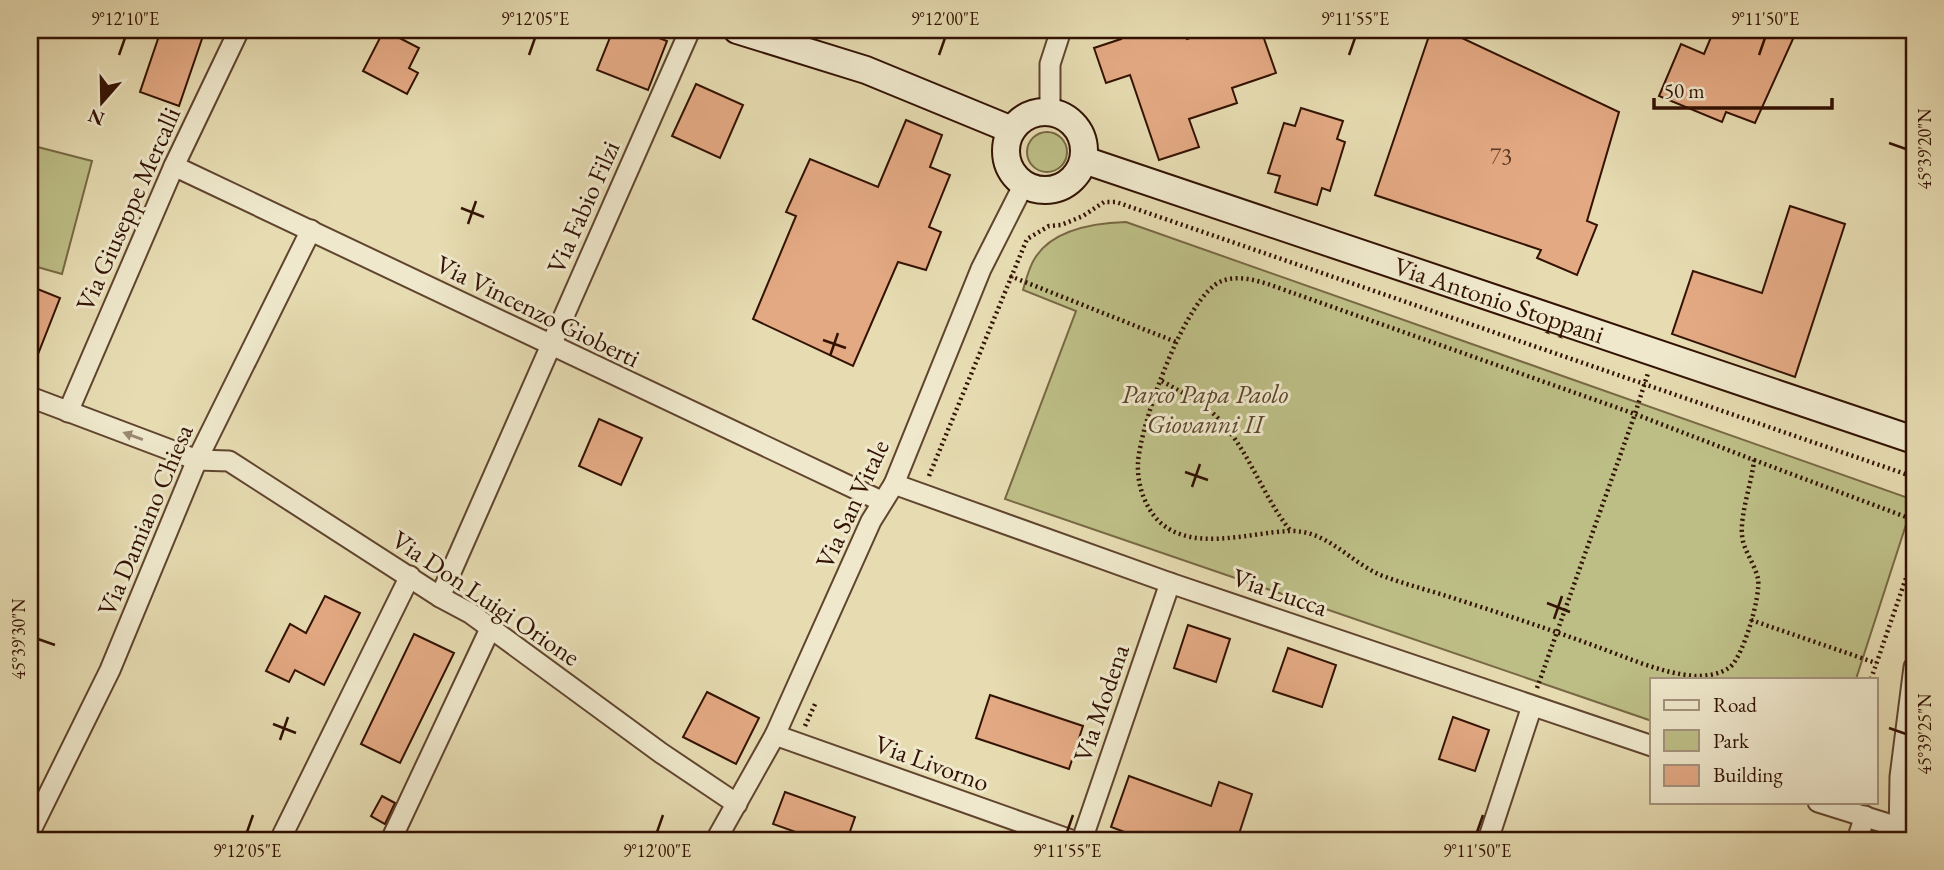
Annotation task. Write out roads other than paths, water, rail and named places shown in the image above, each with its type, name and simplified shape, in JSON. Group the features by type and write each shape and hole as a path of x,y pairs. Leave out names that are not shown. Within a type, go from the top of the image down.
{"street":[{"name":"Via Giuseppe Mercalli","path":"68,412 174,166 239,30"},
{"name":"Via Fabio Filzi","path":"440,597 690,30"},
{"path":"737,30 866,70 1012,130"},
{"path":"1050,112 1051,64 1061,30"},
{"path":"1050,112 1066,117 1075,125 1082,136 1084,160 1071,181 1060,188 1035,189 1024,184 1009,167 1006,146 1012,130 1032,113 1050,112"},
{"name":"Via Antonio Stoppani","path":"1084,160 1914,440"},
{"name":"Via Vincenzo Gioberti","path":"174,166 881,501"},
{"name":"Via San Vitale","path":"716,840 775,735 881,501 894,484 981,269 1024,184"},
{"name":"Via Damiano Chiesa","path":"30,832 110,670 197,460 311,230"},
{"path":"30,397 197,460"},
{"name":"Via Don Luigi Orione","path":"197,460 229,461 440,597 470,613 660,753 737,804"},
{"name":"Via Lucca","path":"894,484 1170,583 1650,745"},
{"path":"280,840 411,576"},
{"name":"Via Modena","path":"1082,840 1170,583"},
{"path":"391,840 490,629"},
{"path":"1825,804 1865,816 1898,833 1900,777 1914,667"},
{"path":"1488,840 1532,706"},
{"name":"Via Livorno","path":"775,735 1071,840"},
{"path":"1857,840 1865,816"}],"park label":[{"name":"Parco Papa Paolo Giovanni II","path":"1205,409"}]}
